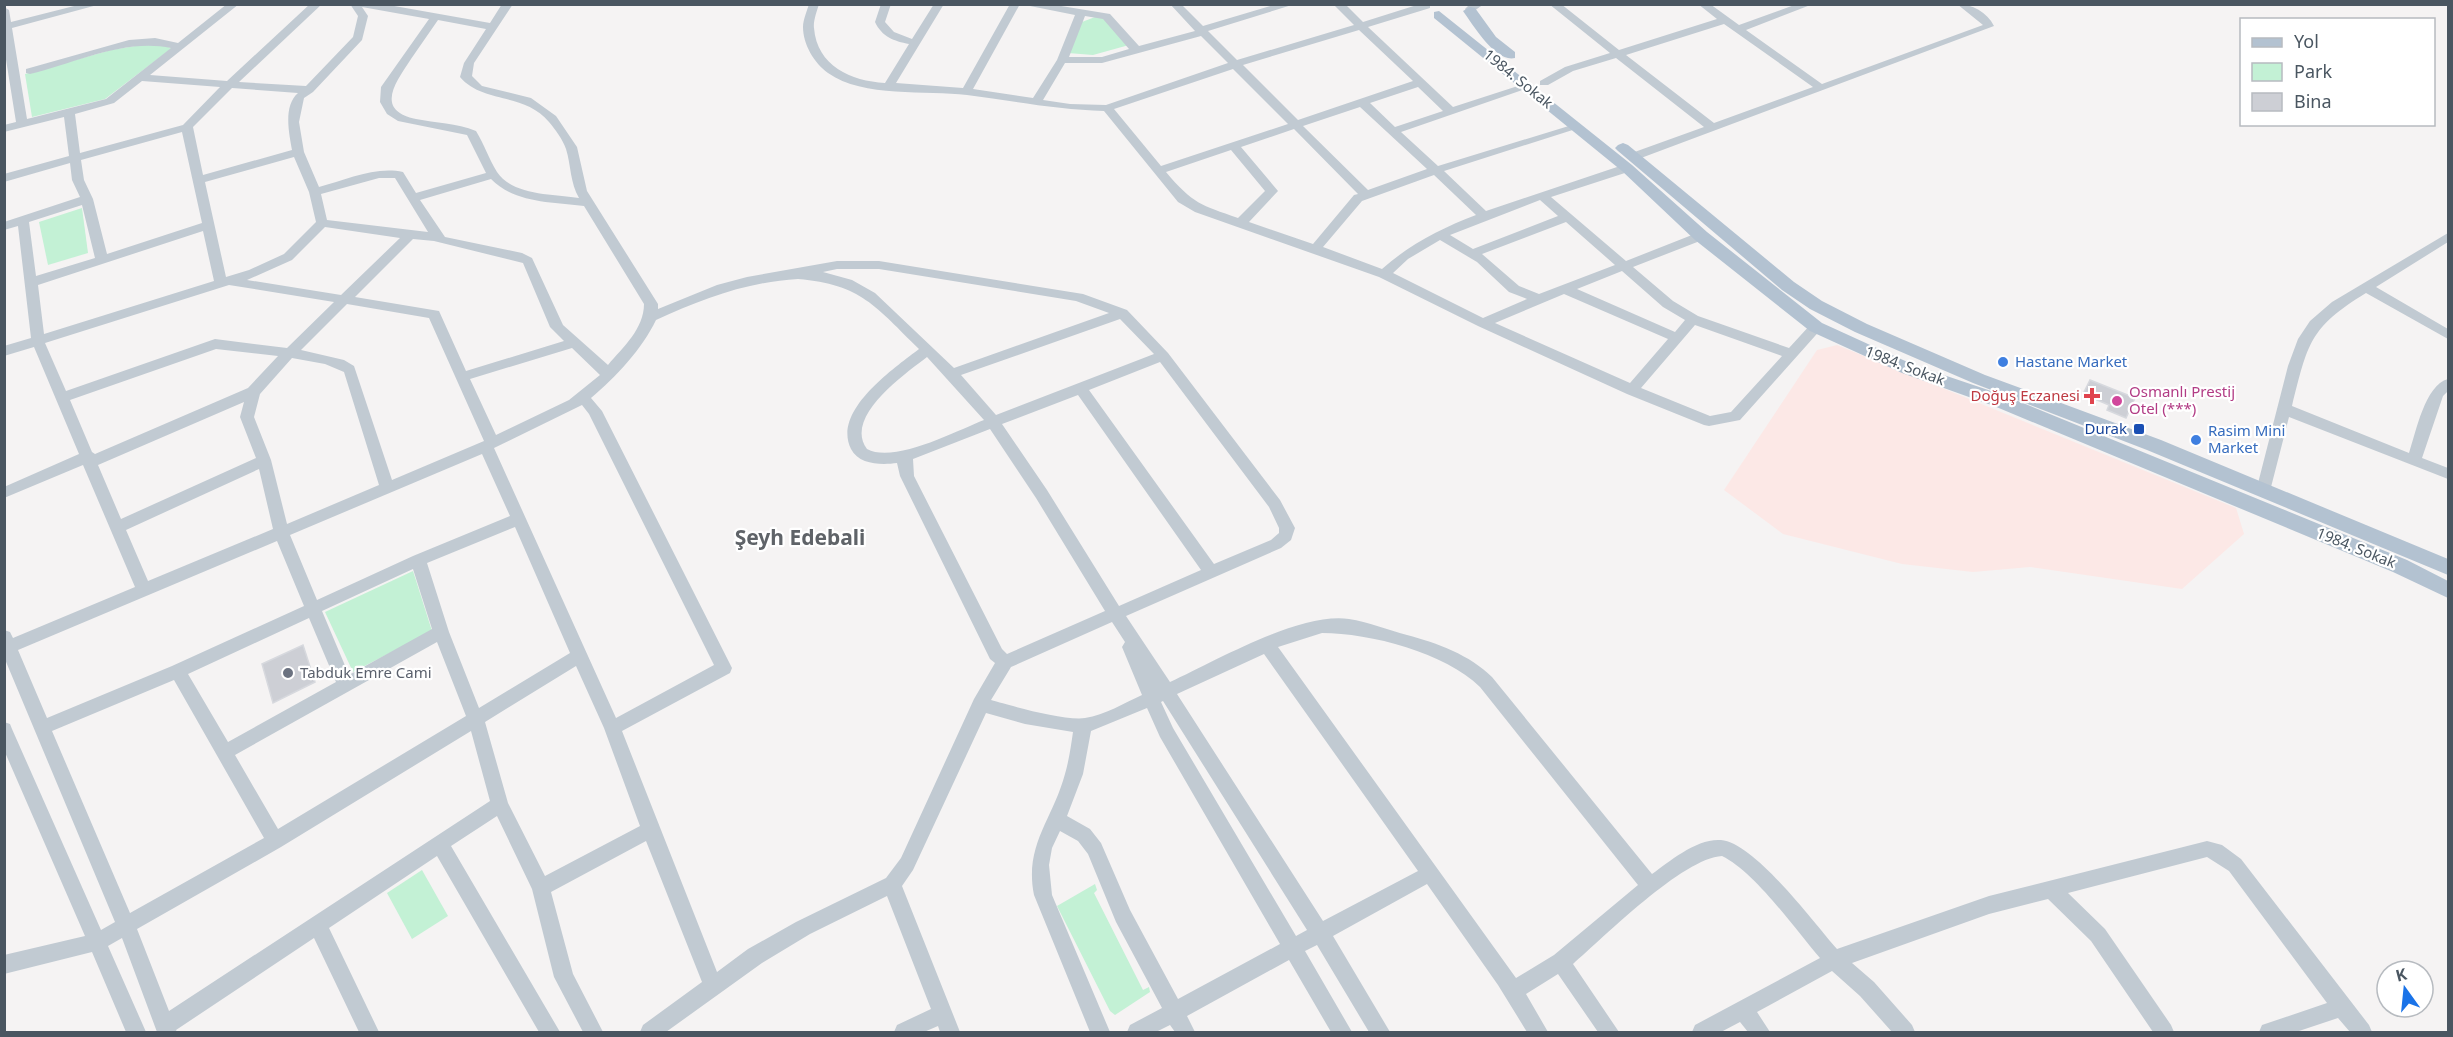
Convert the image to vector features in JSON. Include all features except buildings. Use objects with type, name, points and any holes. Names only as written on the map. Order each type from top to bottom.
[{"type":"main road","points":[[1431,9],[1459,16],[1472,7],[1491,40],[1536,85],[1794,299],[1979,379],[2154,445],[2448,567]]},
{"type":"main road","name":"1984. Sokak","points":[[1431,9],[1536,85],[1576,127],[1630,162],[1701,236],[1794,299],[1816,327],[1859,349],[2000,401],[2400,566],[2448,590]]},
{"type":"street","points":[[6,27],[96,4]]},
{"type":"street","points":[[4,129],[110,101],[234,4]]},
{"type":"street","points":[[4,178],[187,127],[317,4]]},
{"type":"street","points":[[322,223],[315,192],[298,152],[293,122],[299,97],[309,90],[358,38],[363,16],[355,4]]},
{"type":"street","points":[[363,4],[493,27]]},
{"type":"street","points":[[500,804],[166,1029],[126,925],[6,644],[144,590],[489,445],[574,404],[609,374],[645,329],[651,317],[651,304],[581,191],[572,147],[552,118],[527,100],[478,88],[466,78],[469,63],[508,4]]},
{"type":"street","points":[[814,4],[808,26],[813,46],[822,62],[848,80],[888,87],[966,92],[1036,102],[1107,108],[1236,64],[1431,9]]},
{"type":"street","points":[[886,4],[881,26],[892,36],[917,43]]},
{"type":"street","points":[[888,87],[939,4]]},
{"type":"street","points":[[966,92],[1015,4]]},
{"type":"street","points":[[1025,4],[1106,16],[1135,49]]},
{"type":"street","points":[[1175,4],[1366,195]]},
{"type":"street","points":[[1062,60],[1102,60],[1201,31],[1271,7],[1290,4]]},
{"type":"street","points":[[1338,4],[1450,111]]},
{"type":"street","points":[[1554,4],[1615,54],[1713,128]]},
{"type":"street","points":[[1704,4],[1821,88]]},
{"type":"street","points":[[1738,29],[1808,4]]},
{"type":"street","points":[[1384,274],[1402,255],[1440,235],[1713,128],[1989,26],[1986,20],[1962,4]]},
{"type":"street","points":[[4,10],[22,124]]},
{"type":"street","points":[[1036,102],[1062,60],[1081,12]]},
{"type":"street","points":[[435,17],[399,65],[384,98],[394,115],[472,133],[493,175],[513,191],[589,203]]},
{"type":"street","points":[[1394,131],[1536,85],[1560,72],[1724,20]]},
{"type":"street","points":[[30,71],[129,43],[155,40],[178,46]]},
{"type":"street","points":[[141,78],[309,90]]},
{"type":"street","points":[[1159,171],[1419,82]]},
{"type":"street","points":[[1361,101],[1486,217]]},
{"type":"street","points":[[1107,108],[1182,200],[1199,209],[1384,274],[1483,323],[1632,390],[1709,421],[1724,420],[1735,416],[1816,327]]},
{"type":"street","points":[[69,112],[78,180],[87,199],[102,260]]},
{"type":"street","points":[[187,127],[198,180],[225,283]]},
{"type":"street","points":[[1316,249],[1358,198],[1436,170],[1576,127]]},
{"type":"street","points":[[1233,145],[1272,190],[1241,223]]},
{"type":"street","points":[[198,180],[298,152]]},
{"type":"street","points":[[315,192],[379,174],[399,175],[441,240],[522,257],[528,261],[557,327],[572,343],[609,374]]},
{"type":"street","points":[[413,198],[493,175]]},
{"type":"street","points":[[1543,196],[1668,304],[1693,319],[1790,354]]},
{"type":"street","points":[[4,226],[87,199]]},
{"type":"street","points":[[1473,253],[1567,217]]},
{"type":"street","points":[[23,220],[38,340],[144,590]]},
{"type":"street","points":[[322,223],[410,236],[437,237]]},
{"type":"street","points":[[4,351],[254,273],[288,256],[322,223]]},
{"type":"street","points":[[30,283],[209,225]]},
{"type":"street","points":[[1440,235],[1473,253],[1514,290],[1537,298]]},
{"type":"street","points":[[4,493],[253,392],[342,299],[410,236]]},
{"type":"street","points":[[1483,323],[1537,298],[1701,236]]},
{"type":"street","points":[[2263,491],[2295,366],[2305,339],[2315,324],[2337,305],[2448,237]]},
{"type":"street","points":[[650,1032],[713,984],[803,928],[892,884],[907,864],[980,704],[1005,662],[1276,544],[1286,536],[1287,528],[1275,504],[1163,356],[1122,313],[1078,297],[879,265],[837,265],[730,287],[689,300],[651,317]]},
{"type":"street","points":[[795,274],[850,284],[879,305],[928,349],[994,423],[1116,614],[1161,694],[1320,931],[1380,1032]]},
{"type":"street","points":[[225,283],[434,314],[462,377],[518,519],[612,729],[650,830],[713,984]]},
{"type":"street","points":[[2366,287],[2448,334]]},
{"type":"street","points":[[1563,288],[1677,338]]},
{"type":"street","points":[[951,374],[1122,313]]},
{"type":"street","points":[[1632,390],[1693,319]]},
{"type":"street","points":[[462,377],[572,343]]},
{"type":"street","points":[[63,397],[215,344],[236,344],[329,361],[347,368],[387,488]]},
{"type":"street","points":[[928,349],[897,373],[856,418],[854,432],[858,447],[863,453],[873,457],[906,456],[1163,356]]},
{"type":"street","points":[[2414,459],[2437,393],[2448,384]]},
{"type":"street","points":[[1081,389],[1211,572]]},
{"type":"street","points":[[253,392],[247,417],[264,460],[280,532],[345,685]]},
{"type":"street","points":[[582,397],[595,411],[724,668],[612,729]]},
{"type":"street","points":[[2284,410],[2448,474]]},
{"type":"street","points":[[906,456],[904,465],[908,476],[996,654],[1005,662]]},
{"type":"street","points":[[118,527],[264,460]]},
{"type":"street","points":[[43,727],[178,671],[418,560],[518,519]]},
{"type":"street","points":[[418,560],[441,632],[476,720],[500,804],[542,888],[564,977],[593,1032]]},
{"type":"street","points":[[980,704],[1025,717],[1083,726],[1161,694],[1267,645],[1322,626],[1349,626],[1422,646],[1472,668],[1506,706],[1650,886]]},
{"type":"street","points":[[226,753],[441,632]]},
{"type":"street","points":[[1267,645],[1512,991],[1538,1032]]},
{"type":"street","points":[[4,965],[97,942],[275,841],[579,656]]},
{"type":"street","points":[[178,671],[275,841]]},
{"type":"street","points":[[1161,694],[1166,732],[1342,1032]]},
{"type":"street","points":[[1083,726],[1074,774],[1039,860],[1038,873],[1042,895],[1100,1032]]},
{"type":"street","points":[[4,729],[136,1032]]},
{"type":"street","points":[[1057,820],[1084,835],[1095,849],[1124,916],[1185,1032]]},
{"type":"street","points":[[542,888],[650,830]]},
{"type":"street","points":[[441,844],[550,1032]]},
{"type":"street","points":[[1512,991],[1561,962],[1650,886],[1692,858],[1709,850],[1723,848],[1736,854],[1763,879],[1834,960],[1867,989],[1905,1032]]},
{"type":"street","points":[[1702,1032],[1834,960],[1989,905],[2206,849],[2216,851],[2235,865],[2362,1032]]},
{"type":"street","points":[[1137,1032],[1429,874]]},
{"type":"street","points":[[892,884],[950,1032]]},
{"type":"street","points":[[2052,890],[2098,935],[2164,1032]]},
{"type":"street","points":[[318,926],[369,1032]]},
{"type":"street","points":[[1561,962],[1609,1032]]},
{"type":"street","points":[[2268,1032],[2342,1007]]},
{"type":"street","points":[[1743,1010],[1760,1032]]},
{"type":"street","points":[[904,1032],[942,1014]]},
{"type":"shaded area","points":[[1837,345],[2236,508],[2244,534],[2182,589],[2030,567],[1973,572],[1902,564],[1783,534],[1724,490],[1817,350]]},
{"type":"green space","points":[[1095,17],[1105,18],[1129,45],[1093,55],[1068,53],[1082,22]]},
{"type":"green space","points":[[153,43],[172,48],[105,99],[32,117],[25,74],[111,50]]},
{"type":"green space","points":[[82,208],[88,253],[48,265],[39,222]]},
{"type":"green space","points":[[413,571],[432,631],[353,672],[325,612]]},
{"type":"green space","points":[[422,870],[448,916],[412,939],[387,893]]},
{"type":"green space","points":[[1095,884],[1097,890],[1094,893],[1143,990],[1149,987],[1150,992],[1115,1015],[1110,1011],[1057,906]]},
{"type":"place","name":"Hastane Market","points":[[2003,362]]},
{"type":"place","name":"Doğuş Eczanesi","points":[[2092,396]]},
{"type":"place","name":"Osmanlı Prestij Otel (***)","points":[[2117,401]]},
{"type":"place","name":"Durak","points":[[2139,429]]},
{"type":"place","name":"Rasim Mini Market","points":[[2196,440]]},
{"type":"place","name":"Tabduk Emre Cami","points":[[288,673]]},
{"type":"district","name":"Şeyh Edebali","points":[[800,538]]}]
